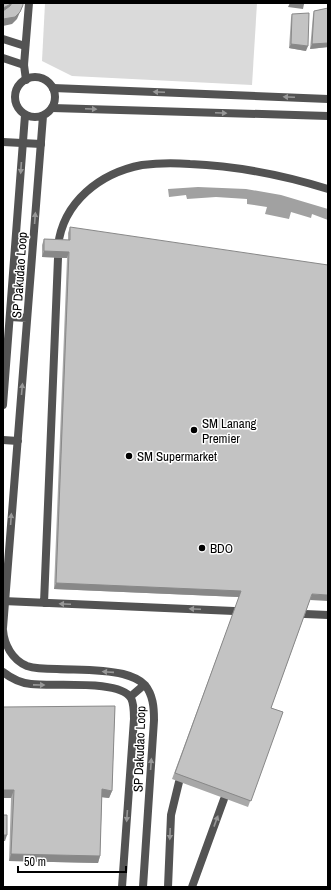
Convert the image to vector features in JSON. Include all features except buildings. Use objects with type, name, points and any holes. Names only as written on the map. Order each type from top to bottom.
[{"type":"street","points":[[26,80],[24,65],[29,3]]},
{"type":"street","points":[[3,39],[25,46]]},
{"type":"street","points":[[3,58],[24,65]]},
{"type":"street","points":[[30,78],[40,78],[50,83],[53,88],[55,96],[52,108],[43,116],[37,117],[26,115],[18,109],[15,100],[16,90],[18,86],[26,80],[30,78]]},
{"type":"street","points":[[53,88],[328,99]]},
{"type":"street","points":[[52,108],[328,116]]},
{"type":"street","name":"SP Dakudao Loop","points":[[3,405],[26,115]]},
{"type":"street","name":"SP Dakudao Loop","points":[[43,116],[18,441],[5,586],[4,639],[8,650],[16,659],[26,666],[39,669],[114,672],[137,678],[144,684],[152,699],[154,720],[143,887]]},
{"type":"street","points":[[3,142],[41,144]]},
{"type":"street","points":[[58,246],[62,227],[67,215],[78,199],[90,188],[115,173],[142,165],[173,163],[225,167],[284,177],[328,189]]},
{"type":"street","points":[[44,603],[58,258]]},
{"type":"street","points":[[10,316],[27,318]]},
{"type":"street","points":[[3,440],[18,441]]},
{"type":"street","points":[[4,601],[234,611]]},
{"type":"street","points":[[305,614],[328,615]]},
{"type":"street","name":"SP Dakudao Loop","points":[[3,672],[19,682],[31,684],[103,686],[123,692],[130,697],[134,719],[122,887]]},
{"type":"street","points":[[130,697],[144,684]]},
{"type":"street","points":[[168,887],[171,815],[178,782]]},
{"type":"street","points":[[192,887],[224,799]]},
{"type":"shaded area","points":[[45,3],[257,3],[252,85],[72,76],[42,61]]},
{"type":"shaded area","points":[[198,187],[246,189],[281,195],[328,209],[328,220],[312,214],[311,218],[291,212],[289,219],[265,214],[267,207],[247,204],[247,199],[216,197],[187,199],[186,195],[169,197],[168,189]]},
{"type":"place","name":"SM Lanang Premier","points":[[194,430]]},
{"type":"place","name":"SM Supermarket","points":[[129,456]]},
{"type":"place","name":"BDO","points":[[202,548]]}]
